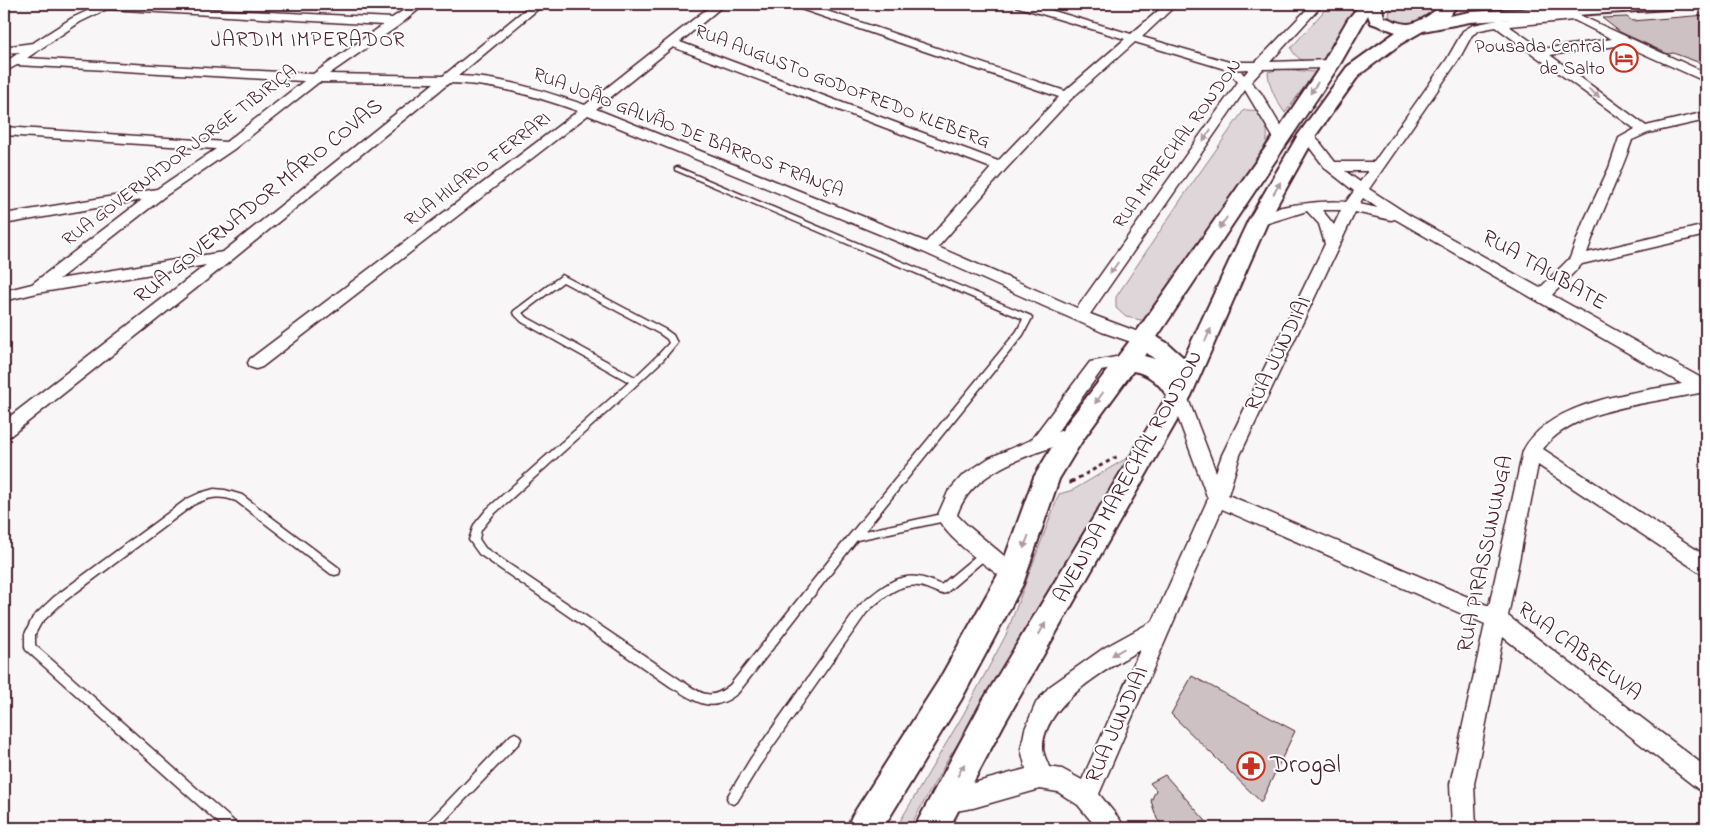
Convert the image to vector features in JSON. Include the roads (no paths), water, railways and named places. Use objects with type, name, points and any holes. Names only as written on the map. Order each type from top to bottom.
[{"type":"main road","points":[[864,828],[950,690],[1013,575],[1047,477],[1073,434],[1143,340],[1331,64],[1356,19],[1369,4]]},
{"type":"main road","points":[[1374,4],[1374,14],[1382,23],[1398,28],[1423,26],[1454,19],[1669,4]]},
{"type":"main road","name":"AVENIDA MARECHAL RONDON","points":[[930,828],[993,713],[1184,386],[1258,221],[1307,135],[1353,71],[1396,39],[1442,14],[1450,4]]},
{"type":"main road","points":[[1534,4],[1568,10]]},
{"type":"main road","points":[[1143,340],[1159,349],[1184,386]]},
{"type":"main road","points":[[1126,361],[1146,364],[1184,386]]},
{"type":"street","name":"RUA GOVERNADOR JORGE TIBIRIÇA","points":[[37,288],[160,193],[229,146],[316,78],[420,4]]},
{"type":"street","name":"RUA GOVERNADOR MÁRIO COVAS","points":[[4,431],[228,256],[539,4]]},
{"type":"street","name":"RUA HILARIO FERRARI","points":[[256,363],[587,110],[720,4]]},
{"type":"street","points":[[796,4],[1067,96]]},
{"type":"street","points":[[1019,4],[1228,66],[1331,64]]},
{"type":"street","points":[[928,249],[1000,167],[1067,96],[1172,4]]},
{"type":"street","name":"RUA MARECHAL RONDON","points":[[1081,315],[1245,81],[1318,4]]},
{"type":"street","points":[[9,65],[76,20],[108,5],[396,22]]},
{"type":"street","points":[[1568,10],[1625,41],[1706,77]]},
{"type":"street","name":"RUA JUNDIAI","points":[[1086,797],[1217,499],[1231,455],[1351,206],[1453,59],[1467,33],[1477,27],[1568,10]]},
{"type":"street","points":[[1498,23],[1644,130]]},
{"type":"street","points":[[1541,53],[1625,41]]},
{"type":"street","name":"RUA AUGUSTO GODOFREDO KLEBERG","points":[[670,42],[1000,167]]},
{"type":"street","points":[[4,50],[38,46]]},
{"type":"street","name":"RUA JOÃO GALVÃO DE BARROS FRANÇA","points":[[9,65],[316,78],[445,79],[502,83],[533,91],[587,110],[928,249],[1143,340]]},
{"type":"street","points":[[1228,66],[1255,93],[1281,139]]},
{"type":"street","points":[[1685,67],[1706,71]]},
{"type":"street","points":[[1225,109],[1241,104],[1251,104],[1264,109]]},
{"type":"street","points":[[1542,296],[1577,260],[1590,223],[1616,168],[1626,138],[1644,130],[1706,116]]},
{"type":"street","points":[[4,130],[229,146]]},
{"type":"street","name":"RUA TAUBATE","points":[[1307,135],[1332,166],[1361,190],[1404,218],[1704,387]]},
{"type":"street","points":[[1332,166],[1358,167],[1379,165]]},
{"type":"street","points":[[4,219],[160,193]]},
{"type":"street","points":[[1258,221],[1288,210],[1331,204],[1351,206],[1404,218]]},
{"type":"street","points":[[1310,206],[1325,219],[1329,226],[1332,244]]},
{"type":"street","points":[[1577,260],[1706,230]]},
{"type":"street","points":[[4,296],[37,288],[228,256]]},
{"type":"street","points":[[1038,444],[1096,366],[1126,361]]},
{"type":"street","points":[[1184,386],[1217,499]]},
{"type":"street","name":"RUA PIRASSUNUNGA","points":[[1464,827],[1462,784],[1532,451],[1546,433],[1568,418],[1616,405],[1704,387]]},
{"type":"street","points":[[1013,575],[960,531],[948,517],[952,502],[971,480],[984,470],[1038,444],[1073,434]]},
{"type":"street","points":[[1532,451],[1706,566]]},
{"type":"street","name":"RUA CABREUVA","points":[[1217,499],[1496,620],[1706,781]]},
{"type":"street","points":[[1040,777],[1032,749],[1036,729],[1044,711],[1057,694],[1111,655],[1160,628]]},
{"type":"street","points":[[944,801],[973,796],[1040,777],[1062,781],[1086,797],[1112,828]]},
{"type":"lane","points":[[635,381],[525,320],[517,313],[562,278],[663,332],[670,337],[673,343],[635,381],[490,512],[477,528],[474,540],[482,551],[675,683],[704,699],[716,701],[724,698],[734,689],[841,552],[1020,333],[1028,318],[677,169]]},
{"type":"lane","points":[[233,828],[30,647],[30,634],[37,620],[58,600],[174,513],[207,493],[222,492],[239,498],[335,571]]},
{"type":"lane","points":[[854,538],[948,517]]},
{"type":"lane","points":[[733,798],[755,762],[864,609],[886,590],[902,582],[917,580],[942,590],[986,553]]},
{"type":"lane","points":[[430,828],[515,739]]},
{"type":"place","name":"Pousada Central de Salto","points":[[1624,58]]},
{"type":"place","name":"Drogal","points":[[1251,766]]},
{"type":"district","name":"JARDIM IMPERADOR","points":[[308,41]]}]
